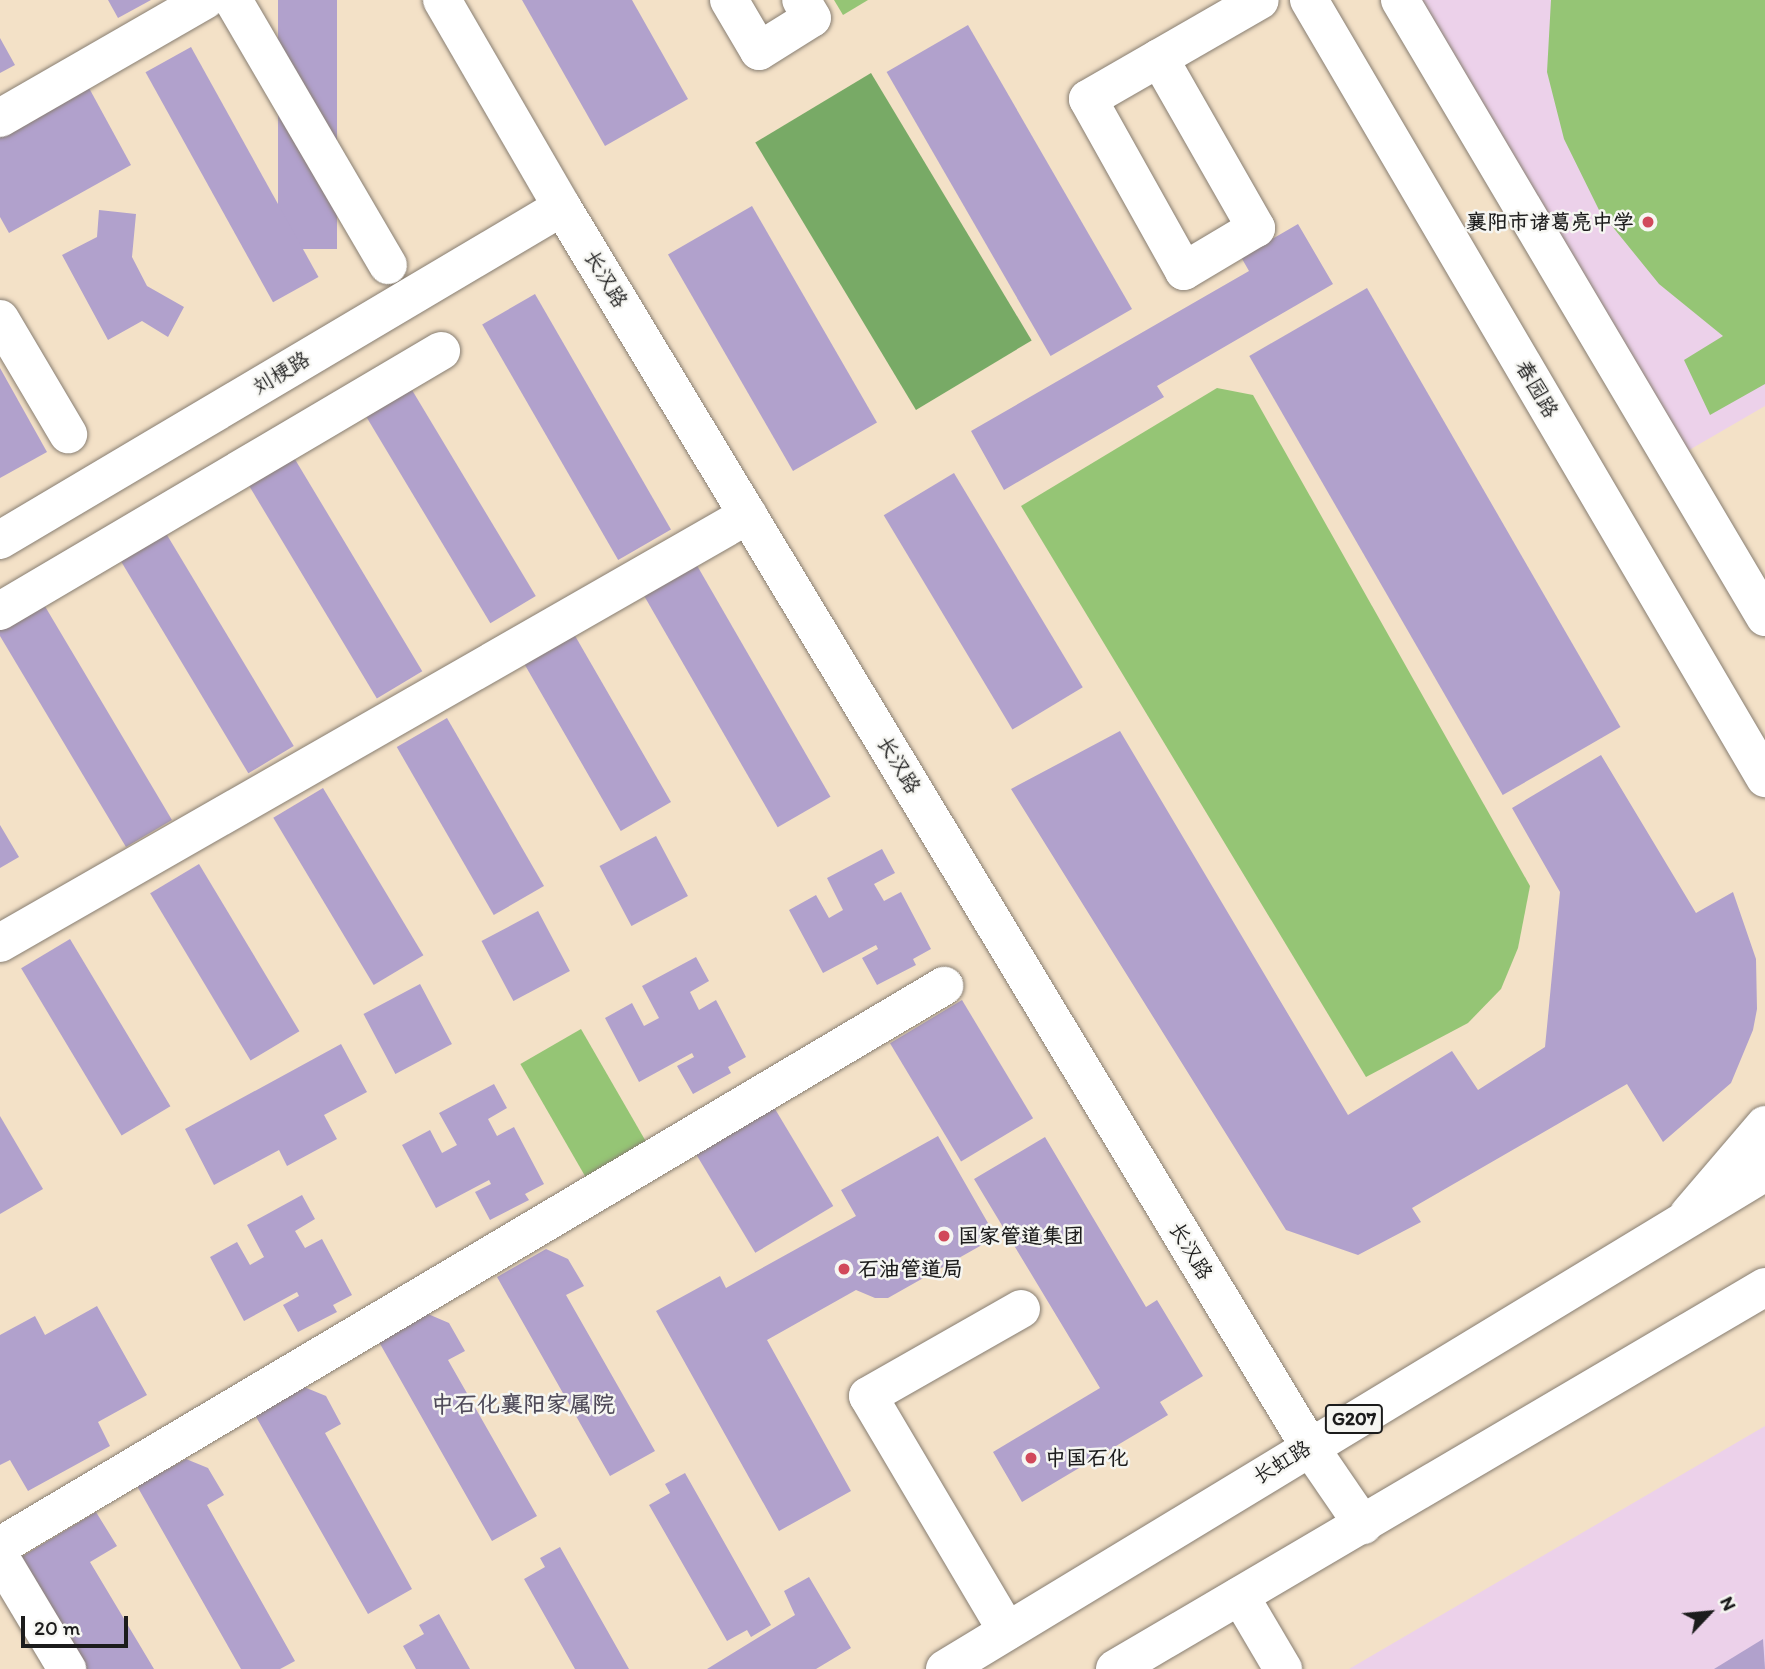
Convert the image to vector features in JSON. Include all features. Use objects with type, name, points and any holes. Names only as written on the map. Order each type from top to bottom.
[{"type":"main road","points":[[0,118],[205,0]]},
{"type":"main road","points":[[233,0],[388,265]]},
{"type":"main road","name":"长汉路","points":[[442,0],[562,207],[1309,1446],[1363,1525]]},
{"type":"main road","points":[[729,0],[759,51],[812,18],[801,0]]},
{"type":"main road","points":[[1159,58],[1256,228],[1184,271],[1088,99],[1259,0]]},
{"type":"main road","name":"春园路","points":[[1308,0],[1765,778]]},
{"type":"main road","points":[[1400,0],[1765,617]]},
{"type":"main road","name":"刘梗路","points":[[0,540],[562,207]]},
{"type":"main road","points":[[0,319],[68,434]]},
{"type":"main road","points":[[0,611],[440,351]]},
{"type":"main road","points":[[294,366],[322,420]]},
{"type":"main road","points":[[0,943],[748,515]]},
{"type":"main road","points":[[0,1546],[944,986]]},
{"type":"main road","points":[[1684,1220],[1765,1125]]},
{"type":"main road","name":"长虹路","points":[[945,1669],[1765,1172]]},
{"type":"main road","points":[[1115,1669],[1747,1304],[1765,1287]]},
{"type":"main road","points":[[1007,1631],[868,1396],[1020,1308]]},
{"type":"main road","points":[[0,1557],[67,1669]]},
{"type":"main road","points":[[1240,1596],[1283,1669]]},
{"type":"shaded area","name":"襄阳市诸葛亮中学","points":[[1400,0],[1765,0],[1765,406],[1672,460]]},
{"type":"shaded area","points":[[1765,1426],[1765,1669],[1349,1669]]},
{"type":"green space","points":[[834,0],[868,0],[843,15]]},
{"type":"green space","points":[[1551,0],[1765,0],[1765,384],[1710,415],[1684,360],[1723,336],[1659,284],[1599,210],[1564,139],[1547,72]]},
{"type":"green space","points":[[871,73],[1032,340],[916,410],[755,143]]},
{"type":"green space","points":[[1217,388],[1253,395],[1530,886],[1518,948],[1501,989],[1468,1023],[1366,1077],[1021,506]]},
{"type":"green space","points":[[581,1029],[655,1157],[594,1192],[520,1064]]},
{"type":"building","points":[[108,0],[151,0],[118,18]]},
{"type":"building","points":[[278,0],[337,0],[337,249],[278,249]]},
{"type":"building","points":[[522,0],[632,0],[688,99],[605,146]]},
{"type":"building","points":[[968,25],[1132,309],[1051,356],[887,72]]},
{"type":"building","points":[[0,38],[15,65],[0,73]]},
{"type":"building","points":[[191,47],[319,277],[273,302],[146,72]]},
{"type":"building","points":[[89,88],[131,165],[9,233],[0,217],[0,136]]},
{"type":"building","points":[[752,206],[877,423],[793,471],[668,254]]},
{"type":"building","points":[[99,210],[136,214],[132,257],[147,286],[184,307],[168,337],[142,321],[108,340],[62,255],[97,237]]},
{"type":"building","points":[[1298,224],[1333,284],[1157,386],[1164,397],[1004,490],[971,431],[1249,271],[1241,257]]},
{"type":"building","points":[[1367,288],[1620,727],[1503,795],[1249,356]]},
{"type":"building","points":[[535,294],[671,530],[618,560],[482,324]]},
{"type":"building","points":[[0,368],[47,452],[0,478]]},
{"type":"building","points":[[406,380],[536,596],[490,623],[361,407]]},
{"type":"building","points":[[293,456],[422,671],[377,698],[248,483]]},
{"type":"building","points":[[954,473],[1083,687],[1012,730],[884,515]]},
{"type":"building","points":[[164,530],[294,746],[248,773],[119,557]]},
{"type":"building","points":[[695,562],[830,797],[778,827],[642,592]]},
{"type":"building","points":[[43,603],[172,820],[126,847],[0,636],[0,629]]},
{"type":"building","points":[[574,634],[671,802],[621,831],[524,663]]},
{"type":"building","points":[[447,718],[544,886],[494,915],[397,747]]},
{"type":"building","points":[[1120,731],[1348,1115],[1452,1051],[1478,1090],[1545,1047],[1560,892],[1512,808],[1601,755],[1696,913],[1733,892],[1756,959],[1757,1009],[1753,1030],[1731,1083],[1663,1142],[1627,1084],[1412,1208],[1421,1222],[1358,1255],[1286,1230],[1011,789]]},
{"type":"building","points":[[323,788],[423,955],[374,985],[273,818]]},
{"type":"building","points":[[0,825],[19,857],[0,868]]},
{"type":"building","points":[[656,836],[688,896],[631,926],[599,866]]},
{"type":"building","points":[[882,849],[895,873],[874,884],[884,901],[901,892],[931,949],[913,959],[916,965],[877,985],[862,958],[878,949],[876,945],[823,973],[789,910],[816,895],[829,918],[843,910],[827,878]]},
{"type":"building","points":[[199,864],[299,1031],[251,1061],[150,893]]},
{"type":"building","points":[[538,911],[570,971],[513,1001],[481,941]]},
{"type":"building","points":[[70,939],[170,1106],[122,1136],[21,968]]},
{"type":"building","points":[[696,957],[709,981],[690,992],[699,1010],[716,1000],[746,1057],[728,1067],[731,1073],[693,1094],[677,1066],[694,1057],[692,1053],[639,1082],[605,1018],[632,1003],[644,1026],[659,1018],[642,986]]},
{"type":"building","points":[[420,984],[452,1044],[395,1074],[363,1014]]},
{"type":"building","points":[[962,1000],[1033,1118],[961,1162],[890,1043]]},
{"type":"building","points":[[341,1044],[367,1092],[324,1115],[337,1139],[287,1166],[279,1150],[214,1185],[185,1129]]},
{"type":"building","points":[[494,1084],[507,1108],[488,1119],[497,1136],[514,1127],[544,1184],[525,1194],[529,1200],[490,1220],[475,1192],[491,1184],[489,1180],[436,1208],[402,1145],[430,1130],[442,1153],[457,1145],[439,1113]]},
{"type":"building","points":[[772,1104],[833,1206],[755,1253],[694,1151]]},
{"type":"building","points":[[0,1116],[43,1189],[0,1214]]},
{"type":"building","points":[[938,1136],[996,1237],[888,1298],[875,1298],[856,1290],[767,1340],[851,1491],[779,1531],[656,1311],[720,1276],[726,1288],[856,1216],[841,1190]]},
{"type":"building","points":[[1045,1137],[1146,1307],[1157,1300],[1203,1376],[1160,1402],[1168,1415],[1022,1502],[993,1452],[1100,1388],[974,1179]]},
{"type":"building","points":[[302,1195],[315,1219],[295,1231],[305,1248],[322,1239],[352,1295],[333,1305],[337,1312],[298,1332],[283,1305],[299,1296],[297,1292],[244,1321],[210,1257],[237,1242],[250,1265],[264,1257],[247,1225]]},
{"type":"building","points":[[546,1249],[568,1259],[584,1286],[566,1295],[655,1451],[610,1476],[497,1277]]},
{"type":"building","points":[[97,1306],[147,1395],[98,1422],[110,1446],[28,1491],[10,1460],[0,1465],[0,1335],[35,1316],[45,1335]]},
{"type":"building","points":[[428,1314],[449,1323],[465,1351],[448,1360],[537,1516],[492,1541],[379,1342]]},
{"type":"building","points":[[304,1387],[326,1396],[341,1424],[325,1433],[412,1589],[368,1614],[255,1415]]},
{"type":"building","points":[[186,1459],[208,1468],[224,1495],[207,1505],[295,1661],[280,1669],[241,1669],[137,1486]]},
{"type":"building","points":[[685,1473],[771,1625],[751,1637],[747,1630],[727,1641],[649,1505],[670,1493],[665,1484]]},
{"type":"building","points":[[96,1512],[117,1546],[90,1562],[154,1669],[83,1669],[18,1559]]},
{"type":"building","points":[[560,1547],[629,1669],[575,1669],[524,1579],[545,1567],[540,1558]]},
{"type":"building","points":[[809,1577],[851,1648],[816,1669],[707,1669],[795,1615],[784,1591]]},
{"type":"building","points":[[439,1614],[470,1669],[416,1669],[403,1646],[424,1634],[419,1625]]},
{"type":"building","points":[[1763,1639],[1765,1669],[1714,1669]]},
{"type":"place","name":"襄阳市诸葛亮中学","points":[[1648,222]]},
{"type":"place","name":"国家管道集团","points":[[944,1236]]},
{"type":"place","name":"石油管道局","points":[[844,1269]]},
{"type":"place","name":"中国石化","points":[[1031,1458]]},
{"type":"district","name":"中石化襄阳家属院","points":[[523,1404]]}]
